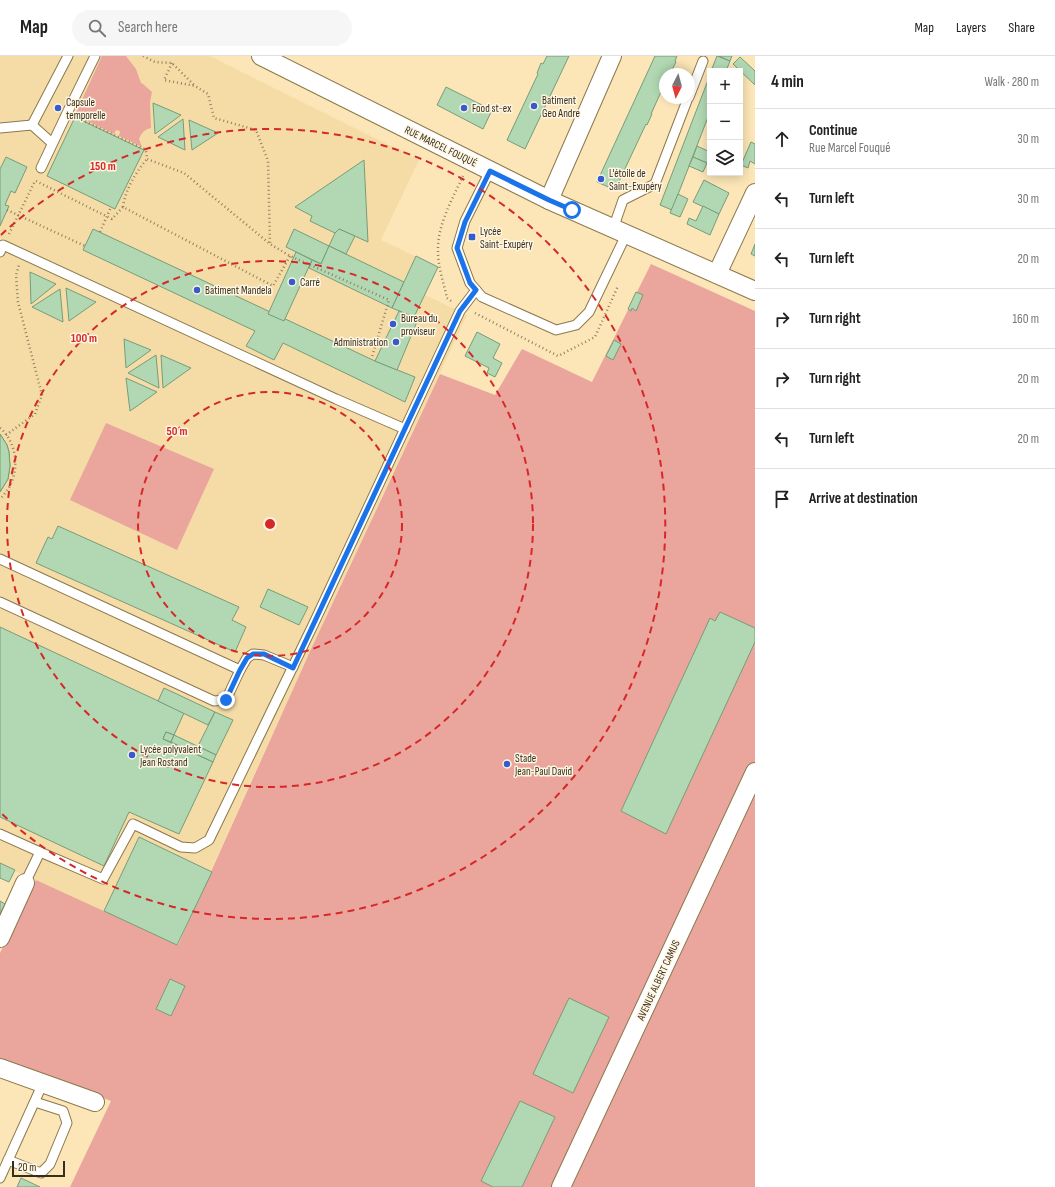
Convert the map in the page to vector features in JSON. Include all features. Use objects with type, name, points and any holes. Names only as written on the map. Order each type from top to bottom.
[{"type":"street","name":"RUE MARCEL FOUQUÉ","points":[[261,56],[549,200],[755,291]]},
{"type":"street","points":[[549,200],[612,56]]},
{"type":"street","points":[[717,274],[755,193]]},
{"type":"street","name":"AVENUE ALBERT CAMUS","points":[[561,1187],[755,772]]},
{"type":"street","points":[[0,938],[25,883]]},
{"type":"street","points":[[0,1068],[95,1102]]},
{"type":"lane","points":[[32,125],[68,56]]},
{"type":"lane","points":[[41,168],[95,56]]},
{"type":"lane","points":[[695,82],[703,61]]},
{"type":"lane","points":[[490,171],[465,222],[457,248],[470,283],[482,297],[556,330],[576,325],[589,312],[620,232],[623,200],[654,184],[686,104]]},
{"type":"lane","points":[[0,128],[32,125],[52,143]]},
{"type":"lane","points":[[2,249],[22,254],[336,399],[405,429]]},
{"type":"lane","points":[[0,834],[103,879],[132,824],[181,847],[195,848],[209,840],[293,668],[460,311],[476,290]]},
{"type":"lane","points":[[0,559],[240,670]]},
{"type":"lane","points":[[0,602],[214,701],[226,700],[247,658],[253,654],[264,654],[293,668]]},
{"type":"lane","points":[[25,883],[40,852]]},
{"type":"lane","points":[[0,1178],[43,1083]]},
{"type":"lane","points":[[8,1160],[41,1173],[50,1164],[67,1123],[63,1111],[35,1102]]},
{"type":"path","points":[[143,56],[155,62],[172,63],[195,86],[208,94],[214,118],[256,130],[268,161],[270,244]]},
{"type":"path","points":[[172,63],[164,80],[195,86]]},
{"type":"path","points":[[35,181],[112,219],[123,207],[124,200],[138,169],[147,159],[146,151],[144,149],[67,112]]},
{"type":"path","points":[[147,159],[184,173],[270,244],[290,256],[389,300],[372,357]]},
{"type":"path","points":[[2,249],[32,188]]},
{"type":"path","points":[[100,232],[111,207]]},
{"type":"path","points":[[123,207],[273,286],[290,256]]},
{"type":"path","points":[[7,210],[85,246]]},
{"type":"path","points":[[6,435],[35,414],[42,395],[18,302],[16,275],[22,254]]},
{"type":"path","points":[[0,428],[10,441],[14,451],[16,466],[8,489],[0,499]]},
{"type":"shaded area","points":[[0,56],[210,56],[419,160],[381,240],[438,267],[425,295],[467,315],[312,647],[177,945],[0,864]]},
{"type":"shaded area","points":[[102,56],[126,56],[136,69],[141,83],[152,92],[150,102],[151,128],[144,132],[139,139],[142,147],[119,136],[120,131],[116,130],[114,134],[75,115]]},
{"type":"shaded area","name":"Stade Jean-Paul David","points":[[651,264],[755,311],[755,1187],[70,1187],[111,1101],[0,1058],[0,953],[36,880],[178,945],[312,647],[440,374],[495,395],[522,349],[592,382]]},
{"type":"shaded area","points":[[106,423],[214,469],[177,550],[70,500]]},
{"type":"building","name":"Batiment Geo Andre","points":[[547,56],[569,56],[525,149],[507,140],[538,74],[537,73],[541,63],[543,64]]},
{"type":"building","points":[[655,56],[677,56],[673,68],[659,68],[659,96],[647,125],[646,124],[615,190],[597,182]]},
{"type":"building","points":[[717,56],[730,61],[727,68],[712,68]]},
{"type":"building","points":[[719,56],[732,56],[730,61]]},
{"type":"building","points":[[740,57],[755,71],[755,85],[743,74],[743,68],[737,68],[733,64]]},
{"type":"building","points":[[707,83],[707,120],[672,210],[660,205]]},
{"type":"building","name":"Food st-ex","points":[[446,87],[492,110],[483,129],[437,105]]},
{"type":"building","points":[[153,103],[181,115],[155,134]]},
{"type":"building","points":[[75,117],[144,150],[115,209],[47,176]]},
{"type":"building","points":[[183,119],[185,150],[158,137]]},
{"type":"building","points":[[189,120],[218,133],[192,150]]},
{"type":"building","points":[[751,142],[755,144],[755,164],[750,161],[748,168],[743,166],[743,160]]},
{"type":"building","points":[[697,146],[707,151],[707,163],[693,157]]},
{"type":"building","points":[[6,157],[27,167],[15,193],[11,191],[5,205],[9,206],[0,226],[0,169]]},
{"type":"building","points":[[693,157],[707,163],[703,172],[689,166]]},
{"type":"building","points":[[364,160],[368,242],[339,229],[335,233],[310,221],[312,216],[295,207]]},
{"type":"building","points":[[704,180],[729,193],[719,214],[693,202]]},
{"type":"building","points":[[678,194],[688,199],[680,217],[670,213]]},
{"type":"building","points":[[703,206],[719,214],[710,235],[687,224],[689,218],[696,221]]},
{"type":"building","name":"Batiment Mandela","points":[[93,229],[375,361],[415,377],[405,402],[283,343],[274,360],[246,346],[255,331],[83,250]]},
{"type":"building","points":[[294,229],[329,246],[321,264],[286,247]]},
{"type":"building","points":[[339,229],[355,236],[346,254],[329,246],[335,233]]},
{"type":"building","points":[[755,244],[755,256],[751,254]]},
{"type":"building","points":[[329,246],[404,282],[392,308],[309,268],[312,260],[321,264]]},
{"type":"building","name":"Carré","points":[[296,252],[312,260],[284,321],[268,314]]},
{"type":"building","points":[[416,256],[438,267],[414,317],[392,308]]},
{"type":"building","points":[[30,272],[56,284],[31,304]]},
{"type":"building","points":[[66,288],[96,302],[69,321]]},
{"type":"building","points":[[60,289],[63,322],[32,307]]},
{"type":"building","points":[[636,292],[643,295],[636,311],[632,308],[631,311],[628,309]]},
{"type":"building","name":"Administration","points":[[399,311],[418,319],[397,370],[375,361]]},
{"type":"building","points":[[477,332],[500,344],[493,358],[502,363],[495,377],[487,373],[489,368],[465,356]]},
{"type":"building","points":[[124,339],[151,350],[126,368]]},
{"type":"building","points":[[614,340],[621,344],[613,360],[606,356]]},
{"type":"building","points":[[156,355],[159,388],[128,373]]},
{"type":"building","points":[[161,355],[191,368],[163,388]]},
{"type":"building","points":[[126,378],[157,392],[130,411]]},
{"type":"building","points":[[0,434],[7,445],[10,466],[8,479],[0,492]]},
{"type":"building","points":[[0,434],[7,445],[10,466],[8,479],[0,492]]},
{"type":"building","points":[[58,526],[239,607],[232,620],[246,627],[235,652],[36,563],[48,537],[52,539]]},
{"type":"building","points":[[268,589],[308,607],[299,625],[260,607]]},
{"type":"building","points":[[720,612],[755,628],[755,642],[666,834],[621,811],[710,618],[715,621]]},
{"type":"building","points":[[0,627],[184,713],[174,735],[166,732],[163,739],[213,762],[179,834],[129,812],[104,866],[0,817]]},
{"type":"building","points":[[164,688],[215,712],[208,725],[158,701]]},
{"type":"building","points":[[215,712],[233,720],[216,755],[198,746]]},
{"type":"building","points":[[166,732],[174,735],[171,742],[163,739]]},
{"type":"building","points":[[174,735],[216,755],[213,762],[171,742]]},
{"type":"building","points":[[139,837],[212,872],[177,945],[104,911]]},
{"type":"building","points":[[0,863],[15,870],[9,882],[0,878]]},
{"type":"building","points":[[0,901],[5,904],[0,914]]},
{"type":"building","points":[[170,979],[185,986],[171,1016],[156,1009]]},
{"type":"building","points":[[569,998],[609,1017],[573,1093],[533,1074]]},
{"type":"building","points":[[520,1101],[555,1117],[522,1187],[493,1187],[481,1181]]},
{"type":"building","points":[[21,1178],[40,1187],[17,1187]]},
{"type":"place","name":"Batiment Geo Andre","points":[[534,106]]},
{"type":"place","name":"Capsule temporelle","points":[[58,108]]},
{"type":"place","name":"Food st-ex","points":[[464,108]]},
{"type":"place","name":"L'étoile de Saint-Exupéry","points":[[601,179]]},
{"type":"place","name":"Lycée Saint-Exupéry","points":[[472,237]]},
{"type":"place","name":"Carré","points":[[292,282]]},
{"type":"place","name":"Batiment Mandela","points":[[197,290]]},
{"type":"place","name":"Bureau du proviseur","points":[[393,324]]},
{"type":"place","name":"Administration","points":[[396,342]]},
{"type":"place","name":"Lycée polyvalent Jean Rostand","points":[[132,755]]},
{"type":"place","name":"Stade Jean-Paul David","points":[[507,764]]},
{"type":"route","points":[[226,700],[247,658],[253,654],[264,654],[293,668],[460,311],[476,290],[470,283],[457,248],[465,222],[490,171],[572,210]]}]
